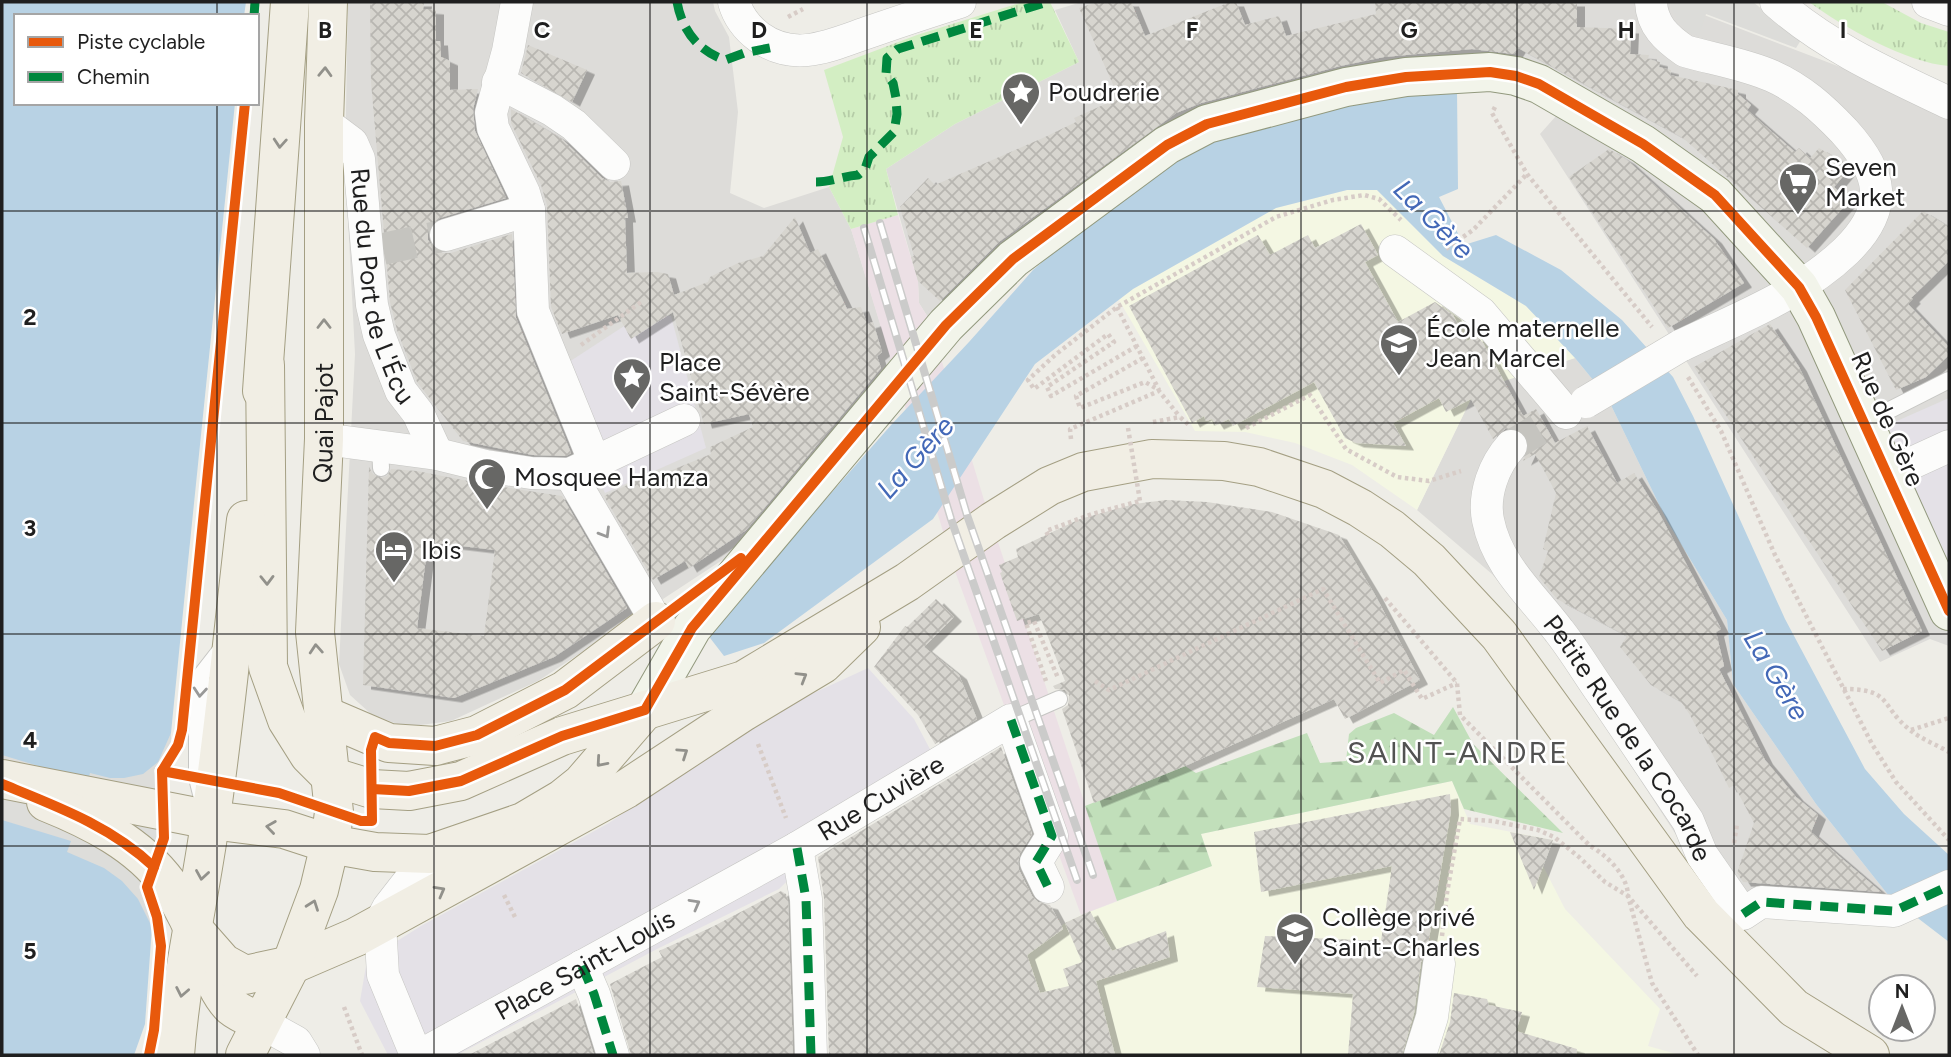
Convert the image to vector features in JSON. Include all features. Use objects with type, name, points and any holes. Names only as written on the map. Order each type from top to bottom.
[{"type":"main road","points":[[175,1055],[179,1008],[194,930],[192,816],[233,634],[265,365],[290,2]]},
{"type":"main road","name":"Quai Pajot","points":[[252,1039],[291,965],[319,890],[330,844],[334,812],[326,716],[318,672],[315,632],[324,439],[324,122],[328,2]]},
{"type":"main road","name":"Rue de Gère","points":[[764,541],[946,326],[1013,259],[1167,145],[1207,124],[1346,87],[1406,77],[1490,72],[1517,76],[1539,84],[1643,144],[1715,195],[1799,287],[1816,317],[1949,611]]},
{"type":"main road","points":[[265,365],[268,667],[288,720],[309,755],[330,776],[372,789],[409,791],[461,781],[562,736],[744,680],[907,582],[993,521],[1049,486],[1083,472],[1152,459],[1224,461],[1259,467],[1324,489],[1360,508],[1392,529],[1429,560],[1499,635],[1700,914],[1794,1008],[1870,1055]]},
{"type":"main road","points":[[326,716],[389,743],[435,746],[477,735],[565,690],[764,541]]},
{"type":"main road","points":[[2,781],[192,816],[284,829],[330,844],[374,852],[430,854],[523,822],[562,799],[582,783],[645,710],[692,628],[764,541]]},
{"type":"main road","points":[[194,930],[223,963],[245,975],[291,965],[380,923],[625,789],[750,726],[823,664],[907,582]]},
{"type":"main road","points":[[625,789],[645,710],[656,621]]},
{"type":"main road","points":[[565,690],[645,710],[750,726]]},
{"type":"main road","points":[[2,781],[82,816],[141,854],[170,886],[194,930],[215,982],[252,1039]]},
{"type":"street","points":[[517,2],[508,51],[491,113],[493,128],[524,193],[529,210],[533,311],[554,362],[582,469],[656,621]]},
{"type":"street","points":[[734,2],[745,23],[756,34],[774,47],[797,52],[828,46],[960,2]]},
{"type":"street","points":[[1402,239],[1481,313],[1567,413],[1674,351],[1799,287],[1847,249],[1863,231],[1876,201],[1874,173],[1863,152],[1822,108],[1800,91],[1770,75],[1685,51],[1673,43],[1651,15],[1651,2]]},
{"type":"street","points":[[1776,2],[1832,45],[1949,103]]},
{"type":"street","points":[[1928,2],[1949,10]]},
{"type":"street","points":[[498,82],[552,110],[581,132],[614,164]]},
{"type":"street","name":"Rue du Port de L'Écu","points":[[324,122],[352,143],[359,159],[375,250],[372,305],[379,335],[401,391],[418,413],[437,454]]},
{"type":"street","points":[[446,234],[529,210]]},
{"type":"street","points":[[324,439],[380,457],[437,454],[520,471],[582,469],[684,420]]},
{"type":"street","name":"Petite Rue de la Cocarde","points":[[1511,446],[1494,473],[1487,507],[1488,520],[1507,568],[1559,631],[1688,821],[1702,855],[1743,914],[1761,902],[1894,911],[1949,886]]},
{"type":"street","points":[[1888,474],[1949,446]]},
{"type":"street","points":[[1011,720],[1052,836],[1036,862],[1048,887]]},
{"type":"street","name":"Rue Cuvière","points":[[748,875],[1011,720]]},
{"type":"street","points":[[797,848],[806,900],[811,1055]]},
{"type":"street","points":[[380,923],[388,908],[430,854]]},
{"type":"street","name":"Place Saint-Louis","points":[[380,923],[383,975],[419,1055],[748,875]]},
{"type":"street","points":[[1420,1055],[1432,1017],[1438,964]]},
{"type":"street","points":[[582,966],[594,994],[613,1055]]},
{"type":"street","points":[[252,1039],[296,1042],[304,1055]]},
{"type":"lane","points":[[1864,423],[1949,380]]},
{"type":"lane","points":[[1011,720],[1057,695]]},
{"type":"path","points":[[1496,105],[1492,113],[1527,174],[1674,351],[1721,430],[1776,555],[1872,744],[1896,782],[1949,840]]},
{"type":"path","points":[[1438,254],[1473,230],[1527,174]]},
{"type":"path","points":[[1137,346],[1051,396],[1047,387],[1114,342],[1108,334],[1034,389],[1028,380],[1055,355],[1118,307],[1276,217],[1333,200],[1364,195],[1379,199],[1402,239]]},
{"type":"path","points":[[554,362],[641,302]]},
{"type":"path","points":[[1118,307],[1159,391],[1180,418],[1193,428]]},
{"type":"path","points":[[1143,358],[1076,396],[1080,408],[1145,382],[1159,391]]},
{"type":"path","points":[[1082,438],[1071,441],[1070,429],[1159,391]]},
{"type":"path","points":[[1243,429],[1310,395],[1346,449],[1397,477],[1429,481],[1456,474],[1479,459],[1511,446]]},
{"type":"path","points":[[1117,430],[1180,418]]},
{"type":"path","points":[[1048,535],[1046,531],[1140,501],[1128,428]]},
{"type":"path","points":[[1095,681],[1109,690],[1323,589],[1380,683],[1404,670],[1422,699],[1457,682]]},
{"type":"path","points":[[1385,598],[1457,682],[1460,715],[1590,846],[1603,852],[1628,885],[1628,896],[1652,983],[1698,1055]]},
{"type":"path","points":[[1034,621],[1057,695],[1026,624],[1034,621]]},
{"type":"path","points":[[1843,689],[1862,689],[1878,694],[1910,730],[1949,752]]},
{"type":"path","points":[[1910,730],[1949,718]]},
{"type":"path","points":[[750,726],[797,848]]},
{"type":"path","points":[[1438,964],[1460,820],[1493,821],[1538,830],[1554,837],[1605,882],[1628,896],[1697,976]]},
{"type":"path","points":[[500,888],[516,919]]},
{"type":"path","points":[[344,1007],[362,1055]]},
{"type":"shaded area","points":[[348,2],[713,2],[729,37],[738,112],[730,193],[764,208],[829,187],[851,229],[897,378],[759,536],[538,681],[451,721],[405,727],[371,714],[350,695],[339,664],[355,354],[345,162]]},
{"type":"shaded area","points":[[1082,2],[1670,2],[1903,91],[1949,115],[1949,646],[1930,639],[1880,662],[1540,134],[1581,88],[1532,60],[1471,56],[1393,64],[929,319],[919,303],[918,282],[886,169],[955,124],[1079,62],[1055,10]]},
{"type":"shaded area","points":[[1672,2],[1753,2],[1801,40],[1796,48],[1706,14],[1699,36],[1686,31],[1671,6]]},
{"type":"shaded area","points":[[1347,190],[1377,190],[1443,256],[1526,306],[1575,358],[1504,381],[1471,399],[1417,510],[1352,465],[1295,443],[1245,432],[1195,431],[1119,300],[1133,289],[1276,208]]},
{"type":"shaded area","points":[[898,215],[918,281],[919,303],[929,319],[984,500],[1117,901],[1081,915],[956,574],[851,229]]},
{"type":"shaded area","name":"Place Saint-Sévère","points":[[641,315],[671,316],[706,448],[605,493],[549,375]]},
{"type":"shaded area","points":[[1575,358],[1607,397],[1667,521],[1727,620],[1733,684],[1816,804],[1889,896],[1886,903],[1712,890],[1551,643],[1492,574],[1417,510],[1471,399],[1504,381]]},
{"type":"shaded area","points":[[1949,398],[1949,578],[1881,428]]},
{"type":"shaded area","points":[[868,668],[914,719],[942,772],[815,854],[779,889],[657,949],[457,1055],[388,1055],[360,1001],[367,960],[421,926],[609,823],[764,716]]},
{"type":"shaded area","points":[[1452,781],[1470,824],[1553,840],[1543,866],[1565,909],[1660,1009],[1648,1046],[1680,1055],[989,1055],[986,997],[1021,960],[1065,923],[1081,915],[1212,866],[1201,834]]},
{"type":"green space","points":[[1023,2],[1050,2],[1079,62],[955,124],[886,169],[898,215],[851,229],[829,187],[843,137],[824,70],[917,35]]},
{"type":"green space","points":[[1809,2],[1882,2],[1921,23],[1949,32],[1949,66],[1895,51],[1839,22]]},
{"type":"green space","points":[[1453,707],[1473,744],[1563,833],[1464,809],[1452,781],[1201,834],[1212,866],[1117,901],[1085,806],[1185,766],[1196,773],[1307,733],[1320,763],[1346,761],[1349,734],[1356,728],[1394,713],[1434,735]]},
{"type":"water","points":[[2,2],[246,2],[244,14],[14,14],[14,105],[235,105],[171,733],[164,838],[152,927],[145,1024],[134,1055],[2,1055]]},
{"type":"water","name":"La Gère","points":[[1457,89],[1458,189],[1439,197],[1464,245],[1496,235],[1561,270],[1622,320],[1673,377],[1785,619],[1865,769],[1904,814],[1949,855],[1949,942],[1889,896],[1816,804],[1733,684],[1727,620],[1667,521],[1607,397],[1526,306],[1443,256],[1377,190],[1347,190],[1276,208],[1133,289],[1035,364],[933,519],[764,643],[724,656],[707,634],[892,424],[1033,270],[1068,240],[1199,144],[1376,98]]},
{"type":"pier","points":[[171,733],[164,838],[152,927],[138,899],[122,881],[104,868],[67,852],[71,841],[2,820],[2,755],[88,781],[90,773],[124,778],[143,774],[158,762]]},
{"type":"building","points":[[370,2],[424,2],[423,9],[436,10],[436,41],[440,41],[441,57],[450,61],[450,90],[478,89],[473,109],[475,131],[506,198],[440,218],[432,223],[428,230],[428,240],[434,249],[451,253],[512,234],[516,318],[571,453],[566,456],[533,455],[463,441],[417,382],[397,330],[390,302],[371,82]]},
{"type":"building","points":[[1098,2],[1131,2],[1145,36],[1236,2],[1245,25],[1279,16],[1286,36],[1376,14],[1375,2],[1577,2],[1577,27],[1631,29],[1630,54],[1649,55],[1648,59],[1660,62],[1659,67],[1671,70],[1670,75],[1738,90],[1738,94],[1751,105],[1747,110],[1795,152],[1799,148],[1810,158],[1819,148],[1847,165],[1849,169],[1834,187],[1849,201],[1807,248],[1683,138],[1518,48],[1514,54],[1472,49],[1384,57],[1201,103],[1176,113],[1000,241],[940,301],[918,281],[900,207],[928,178],[935,185],[1045,137],[1076,122],[1074,118],[1119,98],[1079,8]]},
{"type":"building","points":[[528,45],[587,70],[572,102],[521,73]]},
{"type":"building","points":[[511,109],[562,139],[602,178],[610,182],[621,181],[628,218],[625,218],[627,273],[668,274],[674,295],[708,282],[710,277],[738,263],[763,256],[795,217],[810,253],[818,249],[847,309],[861,307],[867,324],[873,322],[882,352],[877,356],[881,368],[746,530],[689,568],[685,561],[653,580],[604,496],[655,472],[665,473],[711,454],[710,447],[753,427],[749,414],[704,424],[673,312],[631,339],[618,315],[562,334],[551,307],[547,205],[541,185],[511,123]]},
{"type":"building","points":[[1609,149],[1627,160],[1714,239],[1744,283],[1668,328],[1569,177]]},
{"type":"building","points":[[1923,211],[1949,227],[1949,261],[1908,304],[1949,347],[1949,355],[1926,377],[1896,390],[1845,290]]},
{"type":"building","points":[[1361,224],[1378,255],[1365,262],[1398,322],[1435,302],[1453,315],[1467,341],[1477,336],[1483,343],[1523,416],[1536,409],[1555,443],[1587,426],[1617,483],[1634,473],[1659,513],[1721,629],[1716,632],[1724,666],[1719,669],[1765,760],[1796,797],[1818,815],[1811,832],[1881,892],[1743,882],[1737,873],[1754,823],[1734,785],[1729,788],[1702,733],[1700,734],[1690,715],[1681,702],[1651,685],[1620,647],[1627,636],[1557,599],[1539,577],[1548,551],[1543,549],[1556,493],[1535,454],[1523,461],[1529,448],[1528,439],[1522,431],[1505,429],[1493,439],[1471,399],[1446,412],[1439,398],[1393,423],[1406,446],[1356,443],[1345,438],[1314,382],[1233,426],[1229,419],[1216,425],[1212,419],[1206,421],[1204,416],[1192,423],[1129,306],[1258,235],[1270,255],[1308,235],[1315,248]]},
{"type":"building","points":[[1770,324],[1799,367],[1922,631],[1882,651],[1694,367]]},
{"type":"building","points":[[369,467],[373,474],[381,478],[387,476],[391,469],[417,471],[562,496],[627,608],[554,657],[454,698],[363,685]],"holes":[[[428,542],[495,550],[484,636],[417,628]]]},
{"type":"building","points":[[1166,500],[1207,502],[1272,512],[1339,535],[1375,595],[1420,680],[1345,719],[1334,699],[1185,766],[1094,803],[1062,709],[1068,705],[1069,695],[1065,690],[1055,689],[1053,686],[1065,681],[1039,614],[1017,621],[999,565],[1018,557],[1016,549],[1080,519],[1134,504]]},
{"type":"building","points":[[936,599],[954,617],[924,647],[959,675],[977,719],[935,744],[918,715],[874,667],[905,626]]},
{"type":"building","points":[[1001,747],[1032,834],[1020,853],[1019,870],[1032,896],[1038,902],[1050,905],[1063,929],[1027,955],[1040,993],[1069,986],[1063,969],[1082,962],[1065,923],[1090,911],[1112,951],[1166,931],[1170,957],[1096,981],[1115,1055],[829,1055],[824,898],[818,857]]},
{"type":"building","points":[[1450,794],[1451,811],[1427,950],[1421,962],[1414,1013],[1402,1055],[1348,1055],[1353,994],[1257,987],[1265,936],[1381,941],[1392,866],[1261,892],[1254,832]]},
{"type":"building","points":[[1510,832],[1553,840],[1534,890]]},
{"type":"building","points":[[781,891],[786,894],[788,901],[793,1055],[631,1055],[610,984],[662,957],[659,951]]},
{"type":"building","points":[[1454,993],[1487,999],[1489,1005],[1522,1012],[1516,1031],[1577,1049],[1576,1055],[1439,1055],[1450,1022]]},
{"type":"building","points":[[576,999],[594,1055],[469,1055]]},
{"type":"tunnel","points":[[383,249],[446,235]]},
{"type":"tunnel","points":[[1511,446],[1549,423]]},
{"type":"railway","points":[[880,223],[967,515],[1093,875]]},
{"type":"railway","points":[[864,228],[951,519],[1077,880]]},
{"type":"marked path","points":[[254,14],[255,2]]},
{"type":"marked path","points":[[677,2],[687,30],[699,45],[715,56],[725,60],[774,47]]},
{"type":"marked path","points":[[816,182],[858,175],[865,169],[869,157],[894,132],[896,98],[893,83],[886,74],[887,58],[898,49],[1047,2]]},
{"type":"marked path","points":[[1011,720],[1052,836],[1036,862],[1048,887]]},
{"type":"marked path","points":[[797,848],[806,899],[811,1055]]},
{"type":"marked path","points":[[1743,914],[1761,902],[1894,911],[1949,886]]},
{"type":"marked path","points":[[582,966],[594,994],[613,1055]]},
{"type":"cycle path","points":[[372,789],[409,791],[461,781],[562,736],[645,710],[692,628],[946,325],[1013,259],[1167,145],[1207,124],[1346,87],[1406,77],[1490,72],[1516,76],[1539,84],[1643,144],[1715,195],[1799,287],[1816,317],[1949,611]]},
{"type":"cycle path","points":[[149,1055],[154,1030],[161,946],[157,917],[147,887],[164,838],[162,771],[178,745],[182,730],[245,105]]},
{"type":"cycle path","points":[[162,771],[279,793],[361,821],[372,821],[371,750],[375,737],[389,743],[435,746],[477,735],[565,690],[741,558]]},
{"type":"cycle path","points":[[2,784],[101,829],[120,840],[154,867]]},
{"type":"place","name":"Poudrerie","points":[[1021,126]]},
{"type":"place","name":"Seven Market","points":[[1798,216]]},
{"type":"place","name":"École maternelle Jean Marcel","points":[[1399,377]]},
{"type":"place","name":"Place Saint-Sévère","points":[[632,411]]},
{"type":"place","name":"Mosquee Hamza","points":[[487,511]]},
{"type":"place","name":"Ibis","points":[[394,584]]},
{"type":"place","name":"Collège privé Saint-Charles","points":[[1295,966]]},
{"type":"district","name":"SAINT-ANDRE","points":[[1458,753]]}]
